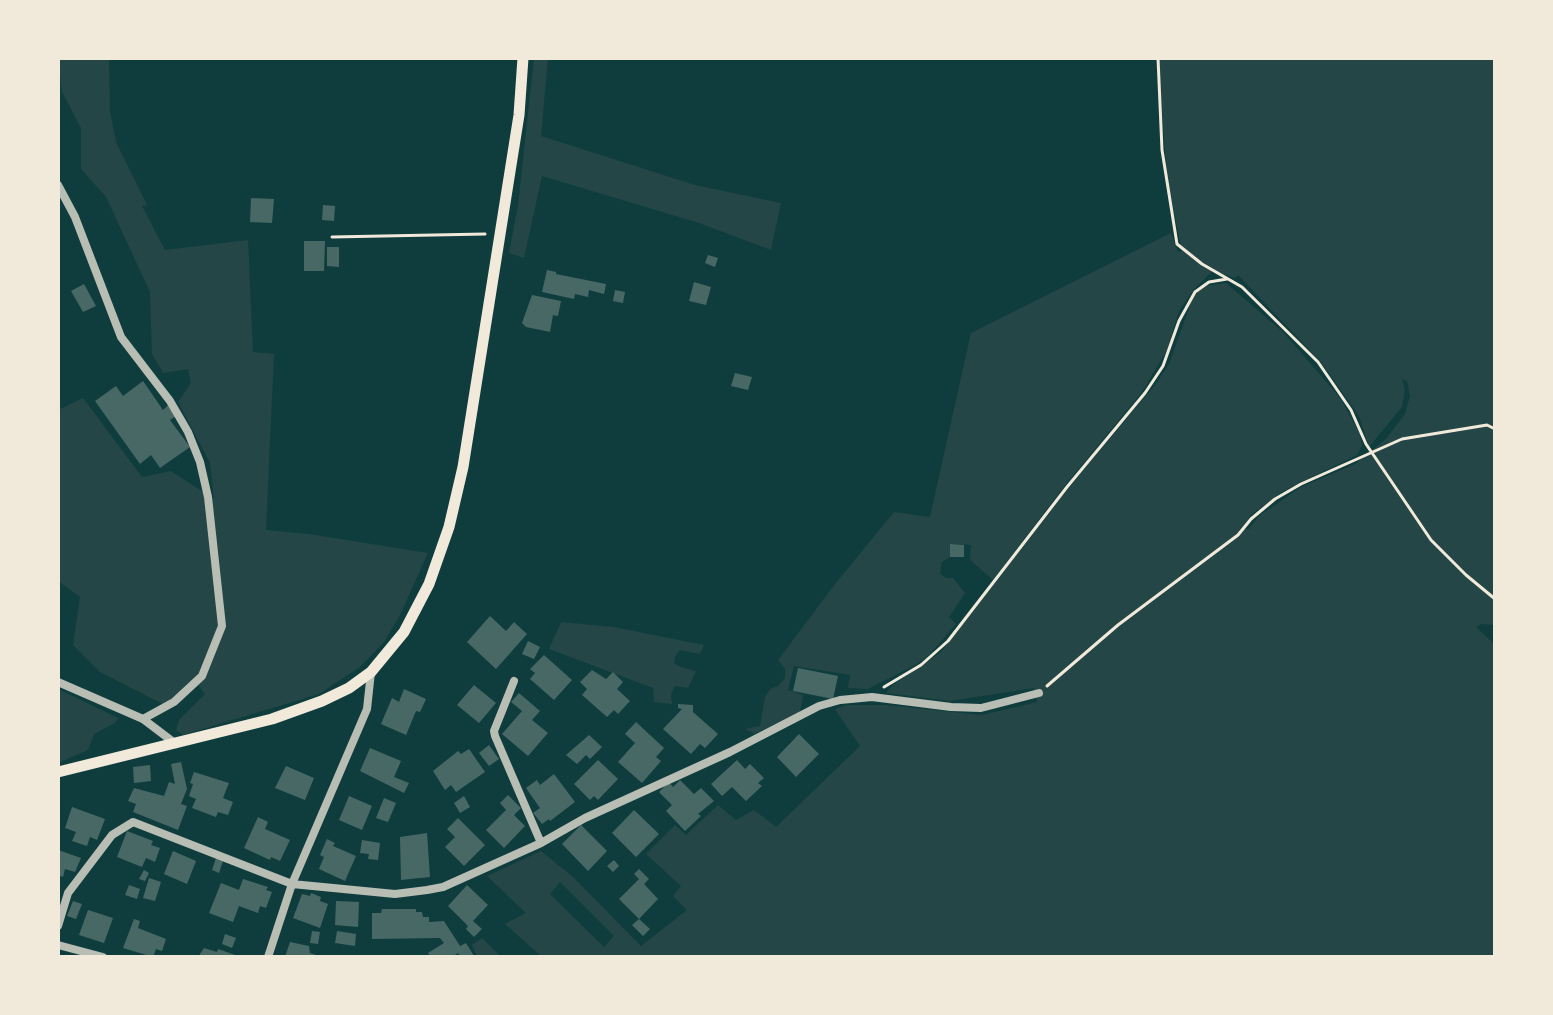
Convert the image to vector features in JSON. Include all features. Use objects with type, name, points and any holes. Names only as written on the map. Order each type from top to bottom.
[{"type":"main road","points":[[58,772],[272,719],[322,701],[349,688],[371,672],[404,632],[429,584],[449,527],[473,419],[519,115],[523,58]]},
{"type":"street","points":[[58,185],[75,217],[121,337],[170,401],[188,432],[200,462],[208,497],[222,626],[202,676],[174,702],[143,719]]},
{"type":"street","points":[[268,957],[292,884],[367,709],[371,672]]},
{"type":"street","points":[[514,681],[494,731],[541,843]]},
{"type":"street","points":[[58,682],[143,719],[176,744]]},
{"type":"street","points":[[58,926],[68,893],[112,835],[133,822],[292,884],[395,894],[443,887],[541,843],[585,818],[742,746],[819,706],[872,697],[981,708],[1039,693]]},
{"type":"street","points":[[58,945],[103,957]]},
{"type":"path","points":[[1158,58],[1162,150],[1177,244],[1202,264],[1242,287],[1318,362],[1351,410],[1371,451],[1431,540],[1495,599]]},
{"type":"path","points":[[332,237],[501,235]]},
{"type":"path","points":[[872,697],[921,665],[948,641],[1067,487],[1145,393],[1163,366],[1179,321],[1195,292],[1209,282],[1228,279]]},
{"type":"path","points":[[1039,693],[1118,625],[1238,535],[1251,519],[1275,499],[1301,484],[1402,439],[1487,425],[1495,429]]},
{"type":"shaded area","points":[[58,58],[109,58],[110,111],[116,142],[147,205],[142,206],[165,250],[248,240],[253,352],[274,354],[266,530],[428,553],[384,642],[360,667],[319,694],[183,735],[176,730],[179,720],[205,694],[195,681],[165,705],[100,672],[73,645],[80,597],[58,581],[58,410],[83,398],[142,477],[171,471],[214,499],[210,463],[178,402],[191,383],[188,369],[163,373],[152,354],[150,292],[106,197],[81,169],[81,128],[62,92]]},
{"type":"shaded area","points":[[534,58],[548,58],[541,136],[695,185],[781,203],[771,250],[699,223],[542,176],[524,258],[509,253],[518,206]]},
{"type":"shaded area","points":[[1158,58],[1495,58],[1495,625],[1481,624],[1476,627],[1495,645],[1495,957],[542,957],[505,924],[526,913],[487,876],[541,851],[573,877],[641,946],[687,910],[673,896],[681,886],[646,854],[675,825],[686,835],[718,805],[736,820],[754,810],[776,827],[860,746],[835,709],[847,705],[886,705],[982,715],[1037,702],[1034,688],[950,701],[886,693],[894,684],[941,652],[1076,479],[1155,385],[1169,364],[1193,297],[1204,286],[1226,283],[1283,332],[1341,399],[1360,434],[1362,446],[1357,455],[1283,491],[1252,514],[1239,530],[1249,529],[1259,516],[1301,487],[1355,464],[1386,439],[1405,414],[1410,396],[1407,381],[1402,379],[1405,390],[1402,407],[1369,447],[1359,416],[1321,362],[1238,275],[1235,278],[1213,271],[1194,289],[1179,311],[1167,350],[1142,392],[1062,489],[993,580],[970,560],[971,545],[953,544],[953,555],[942,562],[940,573],[946,578],[953,578],[965,593],[949,617],[956,624],[928,656],[868,689],[848,688],[850,675],[794,666],[788,690],[803,695],[800,712],[754,734],[745,729],[760,726],[765,697],[785,678],[785,669],[778,660],[894,512],[930,517],[971,333],[1171,233],[1178,252],[1182,251],[1167,177]],"holes":[[[560,882],[614,936],[604,947],[550,894]]]},
{"type":"shaded area","points":[[561,622],[614,627],[704,645],[700,654],[680,650],[675,656],[674,663],[678,666],[696,671],[688,688],[675,686],[671,694],[672,704],[654,702],[653,688],[549,649]]},
{"type":"shaded area","points":[[58,689],[118,718],[115,723],[94,734],[88,750],[58,763]]},
{"type":"shaded area","points":[[482,938],[501,957],[477,957],[472,945]]},
{"type":"building","points":[[251,198],[274,199],[272,223],[250,222]]},
{"type":"building","points":[[323,205],[335,206],[334,221],[322,220]]},
{"type":"building","points":[[304,241],[325,241],[324,271],[304,271]]},
{"type":"building","points":[[327,247],[339,247],[339,267],[327,266]]},
{"type":"building","points":[[708,255],[718,258],[715,267],[705,263]]},
{"type":"building","points":[[547,270],[606,284],[604,294],[589,290],[588,297],[575,294],[574,299],[542,292]]},
{"type":"building","points":[[694,282],[711,287],[706,305],[689,301]]},
{"type":"building","points":[[84,284],[96,306],[83,312],[71,291]]},
{"type":"building","points":[[615,290],[625,292],[623,303],[613,301]]},
{"type":"building","points":[[532,295],[561,301],[558,316],[553,315],[550,332],[526,327],[522,323]]},
{"type":"building","points":[[735,373],[752,377],[748,390],[731,386]]},
{"type":"building","points":[[143,381],[163,410],[168,405],[176,416],[170,420],[190,447],[160,468],[151,455],[140,464],[95,401],[116,386],[123,396]]},
{"type":"building","points":[[950,544],[964,545],[964,557],[950,557]]},
{"type":"building","points":[[490,616],[506,631],[514,622],[527,634],[496,669],[467,642]]},
{"type":"building","points":[[528,641],[540,647],[534,659],[522,654]]},
{"type":"building","points":[[544,655],[572,680],[554,700],[530,679],[535,673],[530,669]]},
{"type":"building","points":[[798,668],[838,676],[833,699],[793,691]]},
{"type":"building","points":[[592,670],[606,679],[613,672],[623,682],[617,689],[630,701],[618,714],[614,710],[607,717],[582,695],[587,689],[580,682]]},
{"type":"building","points":[[474,685],[496,703],[479,723],[457,705]]},
{"type":"building","points":[[404,689],[426,699],[420,712],[416,711],[406,735],[381,724],[392,698],[399,702]]},
{"type":"building","points":[[519,693],[540,711],[532,720],[548,733],[528,756],[502,734],[522,711],[511,702]]},
{"type":"building","points":[[678,704],[693,705],[693,712],[718,734],[705,748],[700,744],[691,754],[663,729],[682,709],[678,708]]},
{"type":"building","points":[[636,722],[664,748],[656,757],[661,761],[642,783],[618,762],[635,743],[625,734]]},
{"type":"building","points":[[799,734],[819,754],[796,777],[777,757]]},
{"type":"building","points":[[589,735],[602,747],[590,759],[586,755],[577,764],[566,755]]},
{"type":"building","points":[[489,745],[499,759],[489,766],[479,753]]},
{"type":"building","points":[[370,748],[401,761],[394,777],[409,783],[404,793],[360,771]]},
{"type":"building","points":[[469,749],[485,772],[456,792],[451,785],[445,790],[433,771],[458,751],[461,754]]},
{"type":"building","points":[[598,760],[618,779],[598,800],[594,796],[590,800],[574,784]]},
{"type":"building","points":[[737,760],[745,769],[750,764],[764,778],[758,783],[762,786],[746,801],[732,787],[722,796],[711,784]]},
{"type":"building","points":[[181,762],[187,789],[181,804],[187,806],[178,830],[133,812],[136,804],[128,801],[134,788],[164,796],[169,782],[175,784],[171,764]]},
{"type":"building","points":[[150,765],[151,781],[134,783],[133,767]]},
{"type":"building","points":[[286,766],[314,778],[305,800],[275,788]]},
{"type":"building","points":[[194,772],[229,783],[223,798],[233,802],[228,815],[218,812],[216,817],[192,808],[196,799],[189,796]]},
{"type":"building","points":[[554,774],[575,802],[542,824],[533,813],[540,808],[526,788],[537,780],[540,785]]},
{"type":"building","points":[[680,780],[694,794],[701,788],[714,801],[698,814],[701,816],[685,831],[666,811],[672,805],[659,792],[669,782],[673,787]]},
{"type":"building","points":[[508,795],[521,808],[514,815],[525,826],[504,848],[486,830],[506,810],[500,803]]},
{"type":"building","points":[[349,796],[372,806],[362,830],[339,820]]},
{"type":"building","points":[[464,796],[470,807],[460,813],[454,803]]},
{"type":"building","points":[[384,798],[396,803],[388,822],[376,818]]},
{"type":"building","points":[[72,807],[105,819],[97,840],[90,837],[87,846],[72,841],[76,832],[65,828]]},
{"type":"building","points":[[634,810],[659,834],[636,857],[612,833]]},
{"type":"building","points":[[258,817],[268,822],[265,829],[290,840],[280,861],[271,857],[270,860],[244,848]]},
{"type":"building","points":[[458,818],[485,845],[464,866],[445,847],[455,837],[447,829]]},
{"type":"building","points":[[581,825],[607,851],[588,871],[562,844]]},
{"type":"building","points":[[127,831],[153,841],[151,845],[160,848],[155,862],[146,858],[142,867],[117,857]]},
{"type":"building","points":[[427,833],[430,877],[401,880],[400,837]]},
{"type":"building","points":[[327,839],[335,843],[333,846],[356,856],[345,881],[319,869],[324,857],[320,855]]},
{"type":"building","points":[[362,840],[380,843],[378,860],[368,859],[369,854],[360,853]]},
{"type":"building","points":[[58,850],[81,858],[75,872],[65,869],[63,877],[58,875]]},
{"type":"building","points":[[173,851],[196,861],[187,884],[164,874]]},
{"type":"building","points":[[216,858],[223,861],[219,873],[212,870]]},
{"type":"building","points":[[614,860],[619,866],[613,872],[607,866]]},
{"type":"building","points":[[639,869],[649,879],[644,884],[658,899],[639,919],[619,899],[639,879],[634,874]]},
{"type":"building","points":[[144,870],[149,873],[145,881],[139,879]]},
{"type":"building","points":[[149,878],[161,882],[155,901],[143,898]]},
{"type":"building","points":[[243,879],[268,887],[266,890],[272,892],[266,908],[260,906],[258,913],[239,906],[233,922],[209,913],[221,883],[239,890]]},
{"type":"building","points":[[129,885],[140,889],[137,899],[125,895]]},
{"type":"building","points":[[467,885],[488,905],[473,921],[482,929],[474,937],[466,929],[468,926],[448,906]]},
{"type":"building","points":[[311,893],[328,904],[320,928],[293,918],[302,894],[310,896]]},
{"type":"building","points":[[73,901],[82,904],[76,919],[67,916]]},
{"type":"building","points":[[336,901],[359,902],[358,927],[335,925]]},
{"type":"building","points":[[382,909],[416,909],[416,912],[422,912],[423,917],[429,917],[429,922],[444,921],[460,946],[466,943],[474,956],[460,957],[458,953],[452,957],[431,957],[428,953],[444,943],[440,938],[372,939],[372,913],[381,913]]},
{"type":"building","points":[[88,910],[113,918],[104,943],[79,935]]},
{"type":"building","points":[[134,919],[140,921],[138,928],[166,939],[162,951],[156,949],[153,957],[123,948]]},
{"type":"building","points":[[639,919],[650,929],[643,936],[632,925]]},
{"type":"building","points":[[312,931],[320,932],[318,944],[310,943]]},
{"type":"building","points":[[337,931],[356,934],[355,946],[335,943]]},
{"type":"building","points":[[225,934],[236,938],[232,948],[222,944]]},
{"type":"building","points":[[290,942],[309,946],[310,953],[322,957],[285,957]]},
{"type":"building","points":[[204,948],[217,952],[218,949],[241,957],[198,957]]}]
